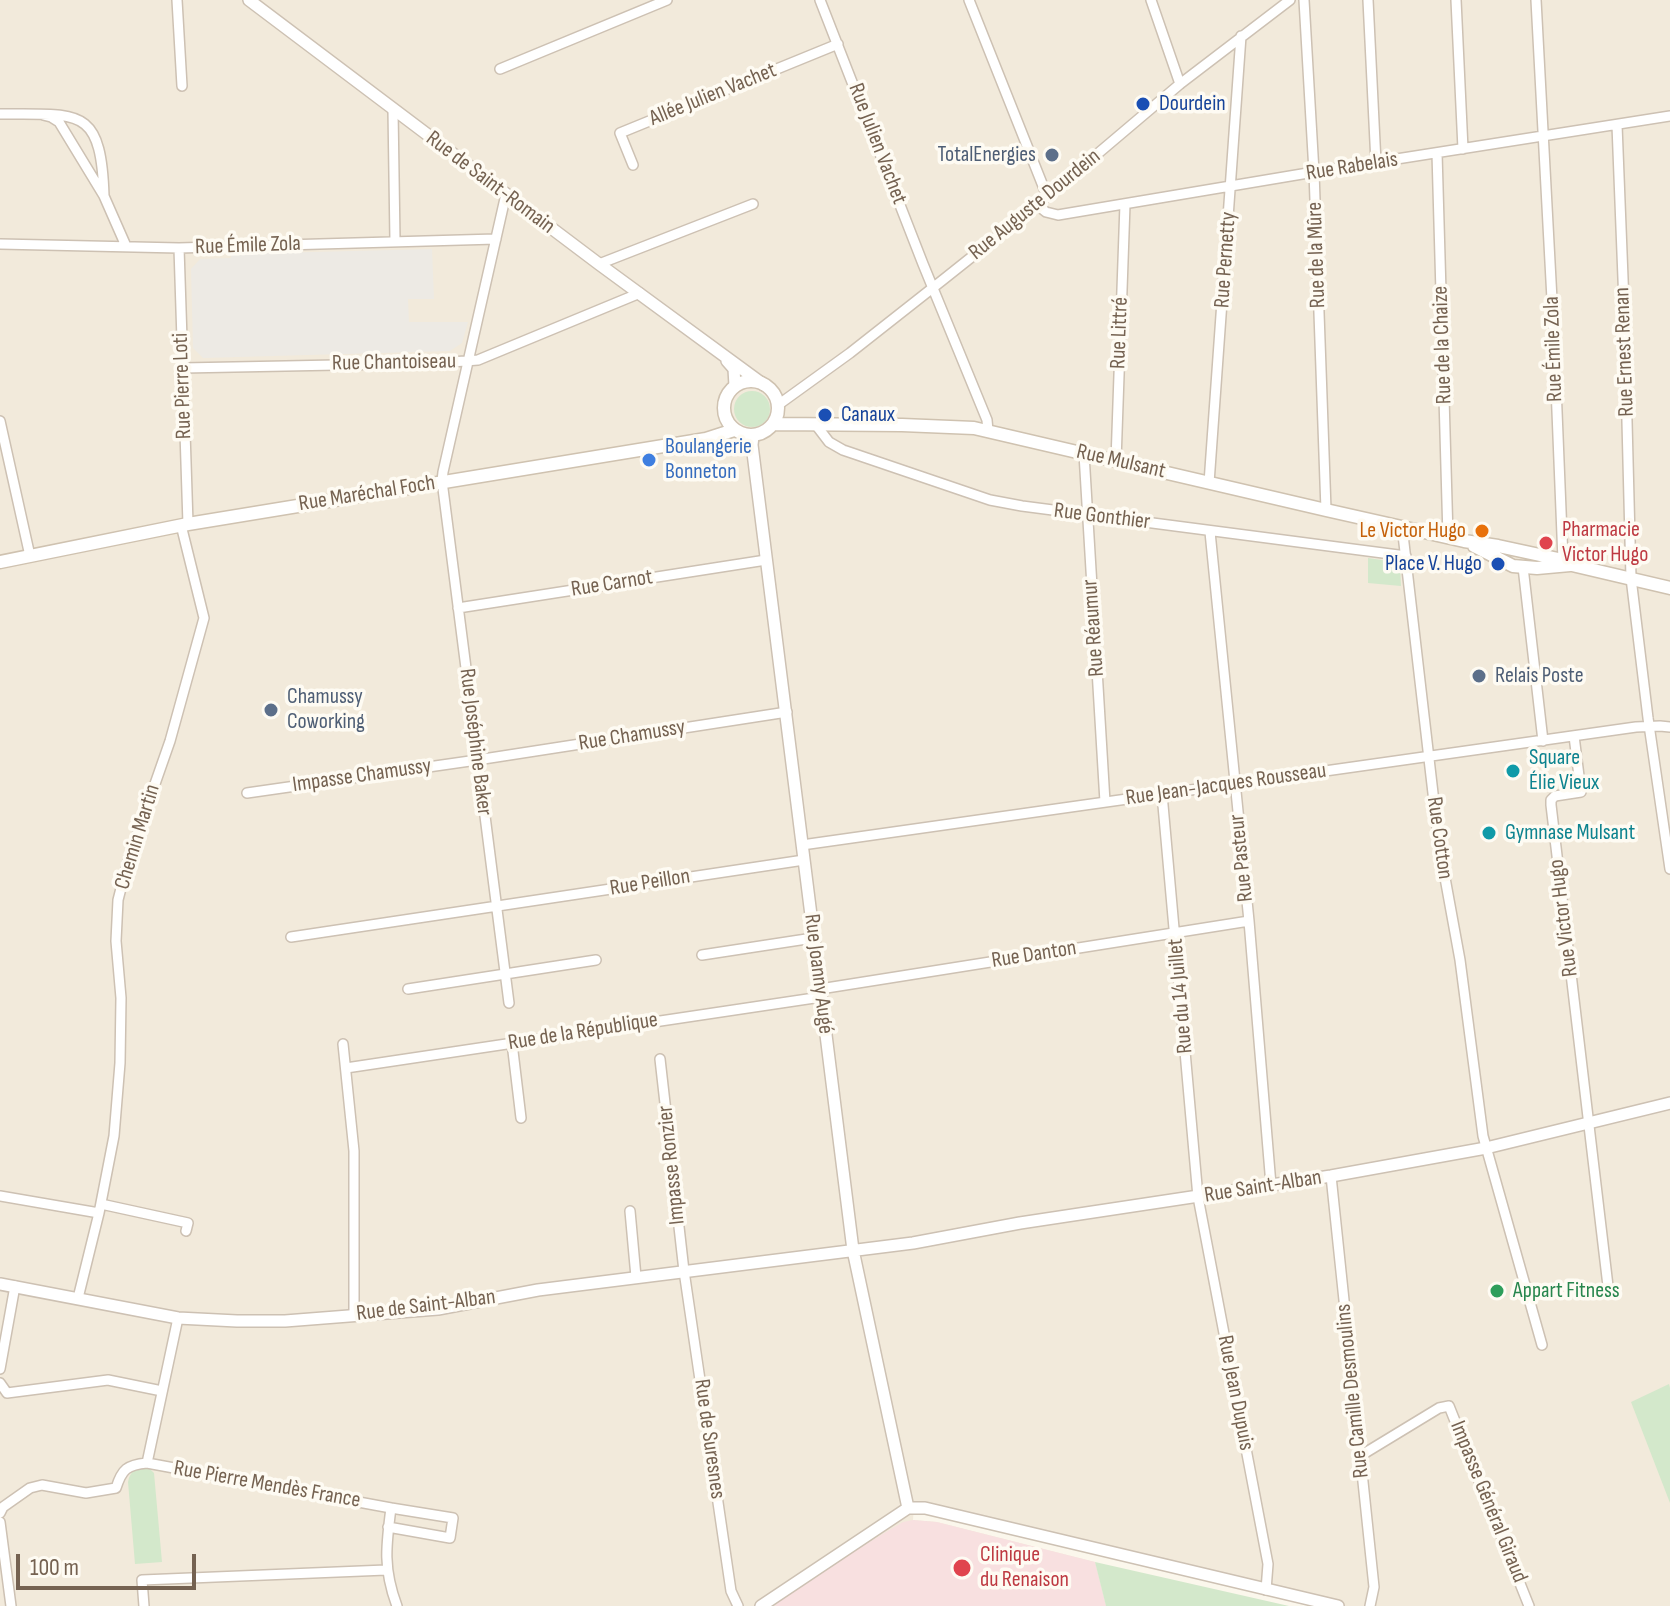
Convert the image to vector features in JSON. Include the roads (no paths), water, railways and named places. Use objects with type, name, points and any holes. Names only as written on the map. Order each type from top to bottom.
[{"type":"main road","points":[[747,381],[764,385],[774,394],[778,405],[778,415],[773,424],[766,431],[753,436],[734,430],[726,419],[723,406],[726,396],[735,386],[747,381]]},
{"type":"main road","name":"Rue Mulsant","points":[[773,424],[974,428],[1670,588]]},
{"type":"main road","name":"Rue Maréchal Foch","points":[[0,562],[184,525],[706,439],[734,430]]},
{"type":"main road","name":"Rue Mulsant","points":[[1464,541],[1523,567],[1546,568],[1567,563]]},
{"type":"street","points":[[177,0],[182,86]]},
{"type":"street","name":"Rue de Saint-Romain","points":[[249,0],[262,6],[393,110],[764,385]]},
{"type":"street","points":[[500,69],[667,0]]},
{"type":"street","name":"Rue Julien Vachet","points":[[820,0],[987,420],[988,431]]},
{"type":"street","points":[[969,0],[1047,196]]},
{"type":"street","points":[[1151,0],[1180,84]]},
{"type":"street","name":"Rue Auguste Dourdein","points":[[778,405],[934,287],[1180,84],[1290,0]]},
{"type":"street","name":"Rue de la Mûre","points":[[1304,0],[1314,172],[1326,510]]},
{"type":"street","points":[[1368,0],[1376,163]]},
{"type":"street","points":[[1456,0],[1463,149]]},
{"type":"street","name":"Rue Émile Zola","points":[[1536,0],[1567,563]]},
{"type":"street","name":"Rue Pernetty","points":[[1209,483],[1241,36]]},
{"type":"street","name":"Allée Julien Vachet","points":[[633,165],[620,133],[838,44]]},
{"type":"street","points":[[393,110],[395,241]]},
{"type":"street","points":[[0,114],[65,116],[78,119],[88,126],[100,150],[104,196]]},
{"type":"street","points":[[43,115],[59,122],[104,196],[126,246]]},
{"type":"street","name":"Rue Rabelais","points":[[1037,205],[1046,212],[1058,215],[1670,116]]},
{"type":"street","name":"Rue Ernest Renan","points":[[1617,125],[1631,578],[1670,869]]},
{"type":"street","name":"Rue de la Chaize","points":[[1437,153],[1448,537]]},
{"type":"street","name":"Rue Joséphine Baker","points":[[506,194],[442,481],[509,1003]]},
{"type":"street","points":[[599,264],[753,204]]},
{"type":"street","name":"Rue Littré","points":[[1116,461],[1125,204]]},
{"type":"street","name":"Rue Émile Zola","points":[[0,244],[179,248],[496,239]]},
{"type":"street","name":"Rue Pierre Loti","points":[[179,248],[184,525]]},
{"type":"street","name":"Rue Chantoiseau","points":[[183,368],[468,362],[640,293]]},
{"type":"street","name":"Rue de Saint-Romain","points":[[718,352],[734,369],[735,386]]},
{"type":"street","points":[[0,421],[30,556]]},
{"type":"street","name":"Rue Gonthier","points":[[816,425],[829,442],[843,450],[990,500],[1406,556]]},
{"type":"street","name":"Rue Joanny Augé","points":[[753,436],[853,1250],[908,1508]]},
{"type":"street","name":"Rue Réaumur","points":[[1084,454],[1105,802]]},
{"type":"street","name":"Chemin Martin","points":[[78,1298],[114,1136],[120,1063],[121,998],[116,941],[118,900],[128,861],[170,741],[204,618],[184,525]]},
{"type":"street","name":"Rue Cotton","points":[[1402,526],[1439,845],[1460,960],[1486,1148],[1542,1345]]},
{"type":"street","name":"Rue Pasteur","points":[[1210,532],[1249,921],[1271,1185]]},
{"type":"street","points":[[1524,552],[1523,567],[1543,741]]},
{"type":"street","name":"Rue Carnot","points":[[458,608],[766,560]]},
{"type":"street","name":"Rue Chamussy","points":[[477,760],[787,712]]},
{"type":"street","name":"Rue Jean-Jacques Rousseau","points":[[802,845],[1429,755],[1650,726],[1670,727]]},
{"type":"street","name":"Rue Victor Hugo","points":[[1574,736],[1581,792],[1555,796],[1551,805],[1588,1124]]},
{"type":"street","name":"Impasse Chamussy","points":[[247,793],[477,760]]},
{"type":"street","name":"Rue du 14 Juillet","points":[[1162,794],[1198,1197]]},
{"type":"street","name":"Rue Peillon","points":[[291,937],[804,860]]},
{"type":"street","name":"Rue Danton","points":[[820,993],[1249,921]]},
{"type":"street","points":[[702,955],[813,938]]},
{"type":"street","points":[[408,989],[596,960]]},
{"type":"street","name":"Rue de la République","points":[[346,1068],[820,993]]},
{"type":"street","points":[[512,1043],[521,1118]]},
{"type":"street","points":[[343,1044],[354,1151],[354,1316]]},
{"type":"street","name":"Impasse Ronzier","points":[[660,1059],[684,1271]]},
{"type":"street","name":"Rue Saint-Alban","points":[[853,1250],[1331,1176],[1486,1148],[1670,1103]]},
{"type":"street","points":[[1588,1124],[1608,1286]]},
{"type":"street","name":"Rue Camille Desmoulins","points":[[1331,1176],[1374,1587],[1370,1606]]},
{"type":"street","points":[[0,1196],[188,1223],[186,1231]]},
{"type":"street","name":"Rue Jean Dupuis","points":[[1198,1197],[1268,1564],[1266,1590]]},
{"type":"street","points":[[630,1211],[636,1277]]},
{"type":"street","name":"Rue de Saint-Alban","points":[[0,1284],[178,1318],[285,1321],[438,1309],[538,1290],[853,1250]]},
{"type":"street","name":"Rue de Suresnes","points":[[684,1271],[731,1591],[738,1606]]},
{"type":"street","points":[[0,1369],[15,1286]]},
{"type":"street","name":"Rue Pierre Mendès France","points":[[178,1318],[147,1463],[453,1518],[450,1538],[388,1527]]},
{"type":"street","points":[[0,1383],[7,1393],[108,1380],[162,1391]]},
{"type":"street","name":"Impasse Général Giraud","points":[[1360,1456],[1439,1408],[1449,1406],[1529,1606]]},
{"type":"street","points":[[0,1513],[3,1507],[30,1488],[42,1485],[86,1493],[116,1488],[128,1467],[147,1463]]},
{"type":"street","name":"Rue Pierre Mendès France","points":[[391,1508],[386,1570],[397,1606]]},
{"type":"street","points":[[761,1606],[908,1508],[925,1508],[1338,1606]]},
{"type":"street","points":[[0,1522],[11,1606]]},
{"type":"street","points":[[144,1606],[142,1580],[386,1570]]},
{"type":"place","name":"Dourdein","points":[[1143,104]]},
{"type":"place","name":"TotalEnergies","points":[[1052,155]]},
{"type":"place","name":"Canaux","points":[[825,415]]},
{"type":"place","name":"Boulangerie Bonneton","points":[[649,460]]},
{"type":"place","name":"Le Victor Hugo","points":[[1482,531]]},
{"type":"place","name":"Pharmacie Victor Hugo","points":[[1546,543]]},
{"type":"place","name":"Place V. Hugo","points":[[1498,564]]},
{"type":"place","name":"Relais Poste","points":[[1479,676]]},
{"type":"place","name":"Chamussy Coworking","points":[[271,710]]},
{"type":"place","name":"Square Élie Vieux","points":[[1513,771]]},
{"type":"place","name":"Gymnase Mulsant","points":[[1489,833]]},
{"type":"place","name":"Appart Fitness","points":[[1497,1291]]},
{"type":"place","name":"Clinique du Renaison","points":[[962,1568]]}]
